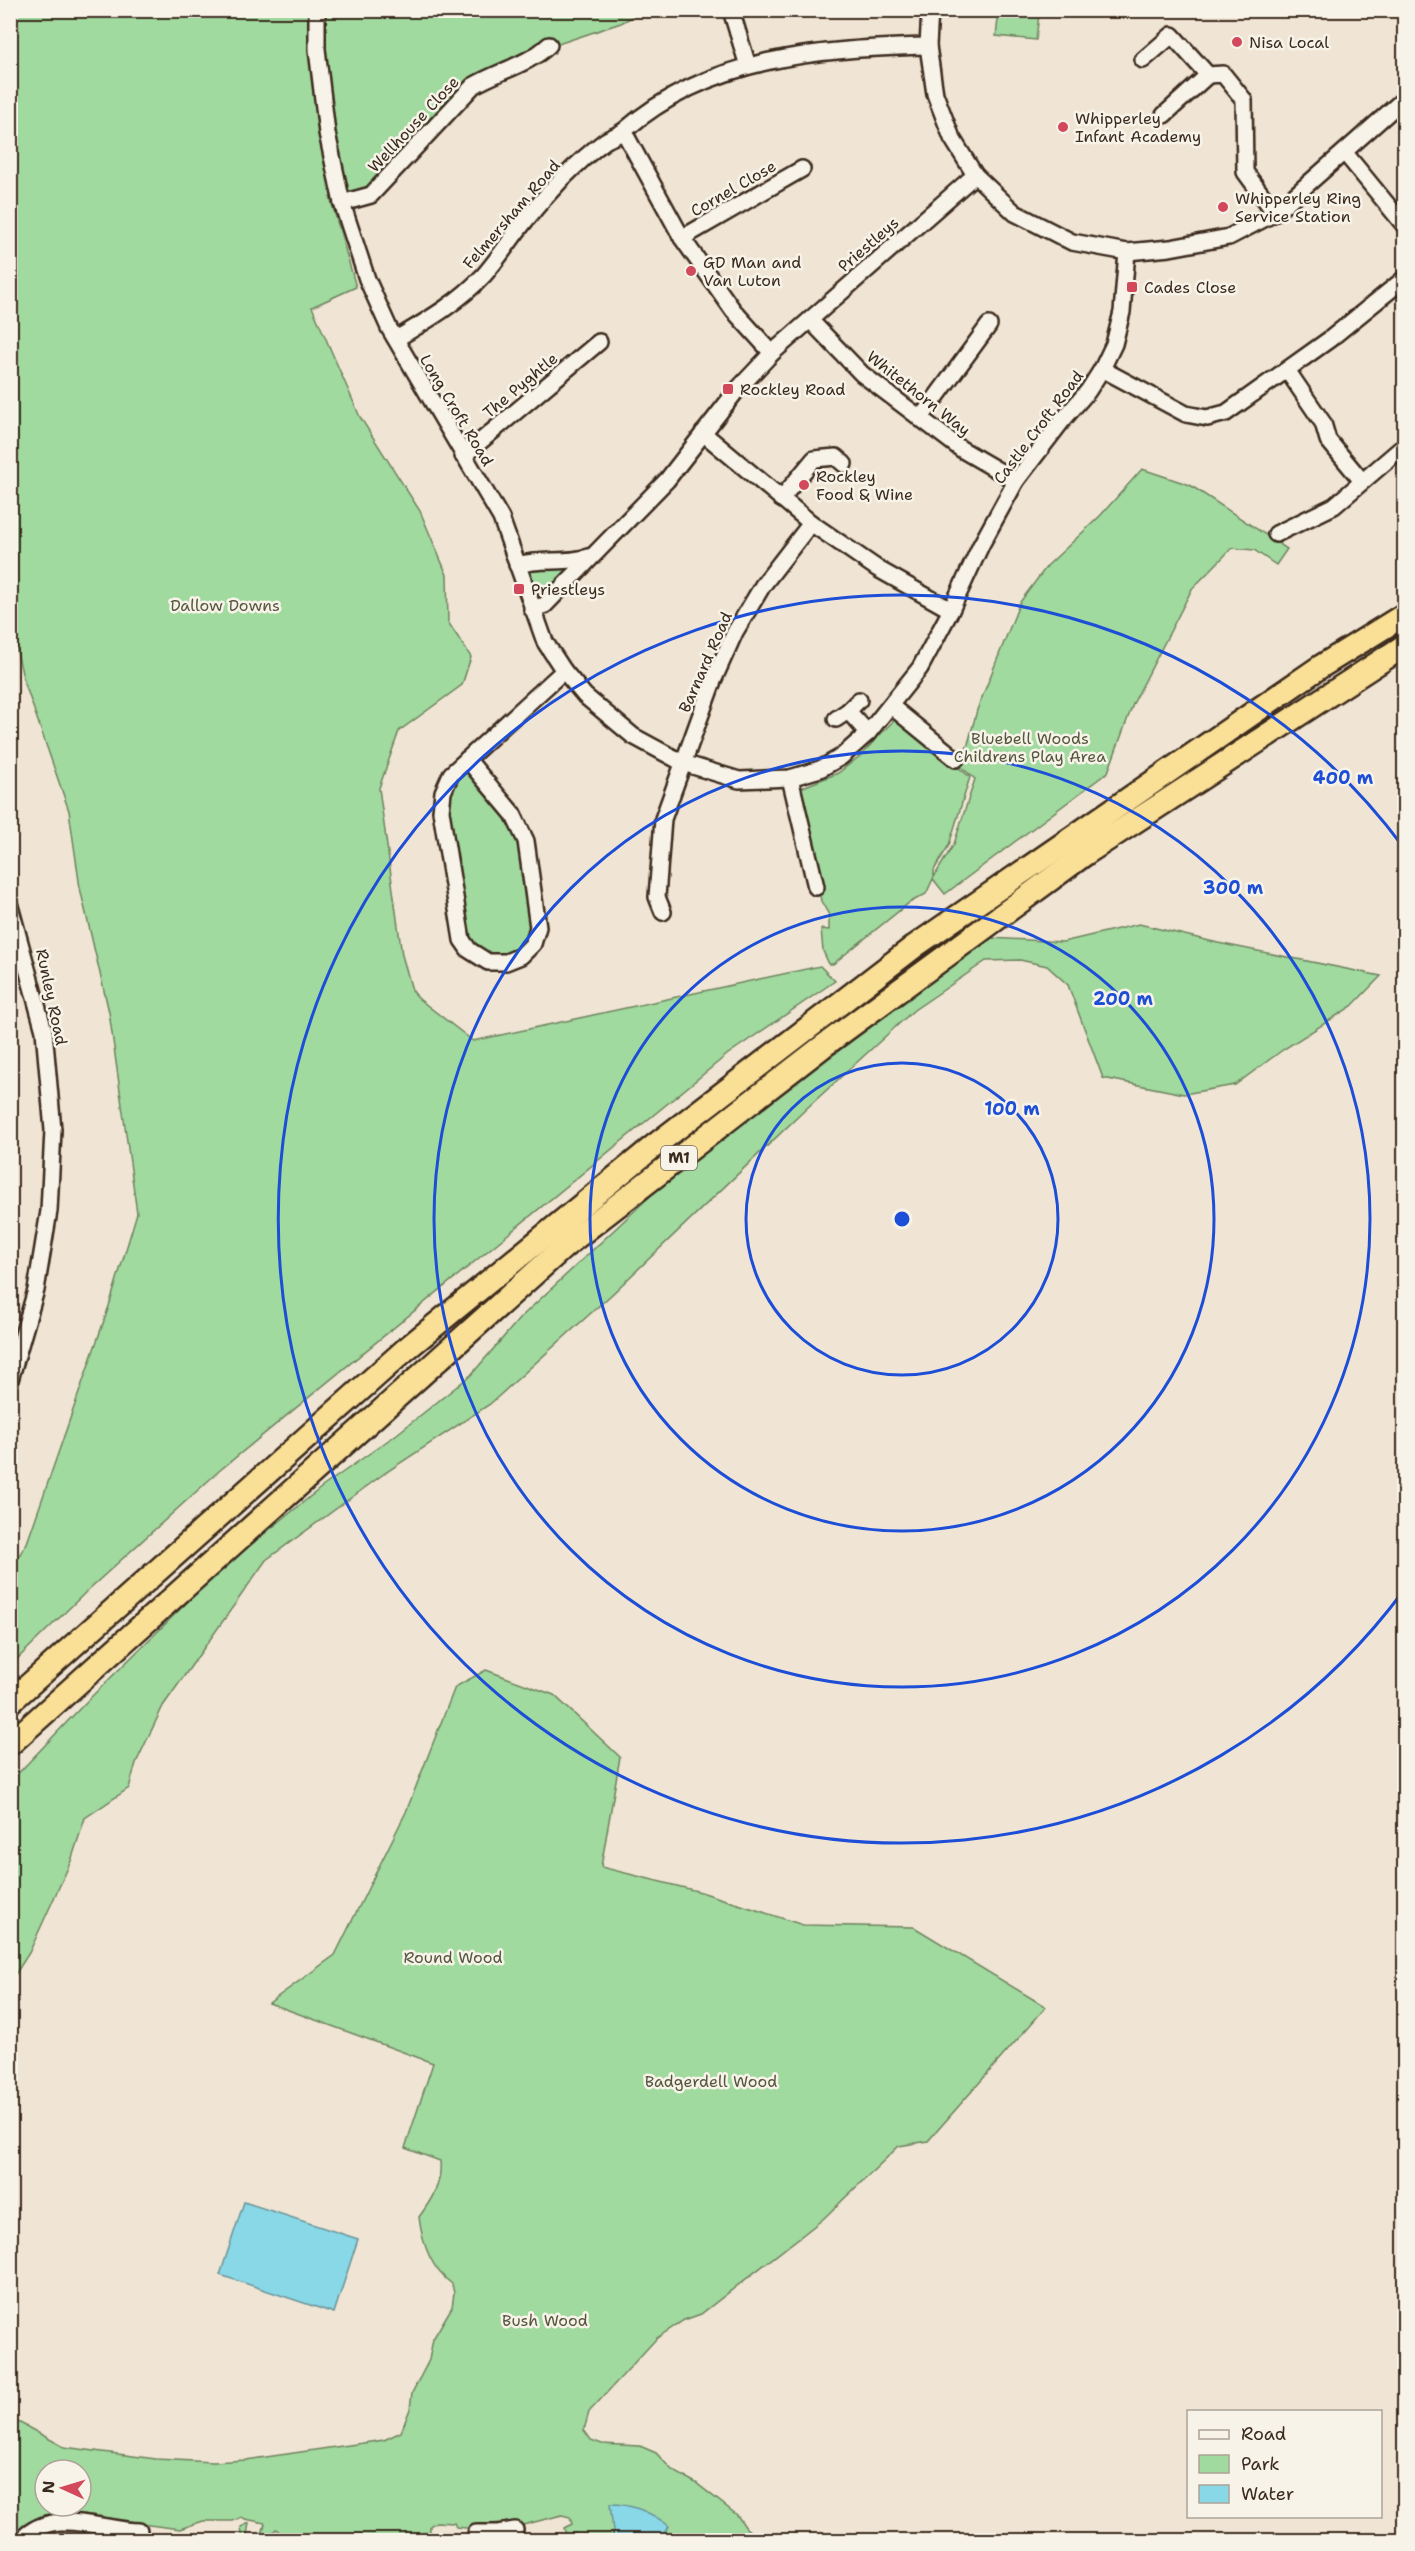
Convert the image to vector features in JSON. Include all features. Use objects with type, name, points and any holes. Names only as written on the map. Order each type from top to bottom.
[{"type":"highway","name":"M1","points":[[10,1702],[405,1350],[654,1146],[915,946],[1320,667],[1404,615]]},
{"type":"highway","name":"M1","points":[[10,1744],[565,1246],[822,1047],[1085,854],[1404,646]]},
{"type":"street","name":"Long Croft Road","points":[[317,10],[318,51],[327,133],[342,203],[367,279],[388,328],[501,518],[545,642],[564,671],[585,696],[633,736],[683,763]]},
{"type":"street","points":[[731,10],[748,66]]},
{"type":"street","points":[[930,10],[928,46],[935,94],[949,130],[975,175],[1015,213],[1072,242],[1127,252],[1170,248],[1229,237],[1275,213],[1404,99]]},
{"type":"street","points":[[1143,60],[1172,35],[1208,75]]},
{"type":"street","name":"Felmersham Road","points":[[396,339],[453,303],[483,275],[531,213],[564,177],[606,140],[624,132],[633,121],[674,97],[713,78],[748,66],[795,55],[845,48],[928,46]]},
{"type":"street","name":"Wellhouse Close","points":[[342,203],[371,195],[473,86],[492,74],[536,57],[546,48]]},
{"type":"street","points":[[1164,116],[1208,75],[1223,74],[1244,100],[1245,172],[1275,213]]},
{"type":"street","points":[[624,132],[682,238],[733,310],[772,353]]},
{"type":"street","points":[[1345,153],[1404,225]]},
{"type":"street","name":"Cornel Close","points":[[682,238],[802,170]]},
{"type":"street","name":"Priestleys","points":[[532,609],[545,605],[667,480],[737,390],[772,353],[975,175]]},
{"type":"street","name":"Castle Croft Road","points":[[683,763],[739,780],[790,778],[820,769],[841,758],[868,733],[920,668],[951,610],[981,545],[1016,482],[1088,391],[1102,369],[1114,344],[1122,312],[1127,252]]},
{"type":"street","points":[[1102,369],[1186,414],[1207,418],[1226,413],[1287,370],[1404,279]]},
{"type":"street","name":"Whitethorn Way","points":[[810,320],[862,374],[920,420],[961,449],[1016,482]]},
{"type":"street","points":[[920,420],[989,325]]},
{"type":"street","name":"The Pyghtle","points":[[463,456],[599,342]]},
{"type":"street","points":[[1287,370],[1323,423],[1328,440],[1362,481]]},
{"type":"street","points":[[703,433],[811,522],[878,569],[951,610]]},
{"type":"street","points":[[1276,534],[1334,506],[1404,446]]},
{"type":"street","points":[[781,499],[814,459],[836,458],[844,464]]},
{"type":"street","name":"Barnard Road","points":[[663,912],[657,897],[663,819],[713,681],[735,632],[763,585],[811,522]]},
{"type":"street","points":[[517,565],[531,561],[574,562],[595,555]]},
{"type":"street","points":[[467,759],[513,814],[526,842],[538,927],[533,944],[521,956],[506,962],[488,962],[469,950],[462,940],[441,811],[444,792],[451,774],[467,759],[564,671]]},
{"type":"street","points":[[891,706],[956,759]]},
{"type":"street","points":[[847,710],[868,733]]},
{"type":"street","points":[[790,778],[816,887]]},
{"type":"street","name":"Runley Road","points":[[10,906],[44,1031],[53,1130],[49,1211],[42,1256],[36,1290],[10,1380]]},
{"type":"street","points":[[21,2541],[36,2528],[52,2522],[65,2521],[116,2535],[139,2531]]},
{"type":"street","points":[[476,2533],[498,2537],[515,2530]]},
{"type":"green space","name":"Dallow Downs","points":[[11,11],[643,11],[621,23],[522,56],[452,100],[370,185],[359,192],[330,197],[356,287],[312,307],[360,417],[420,511],[447,575],[448,622],[471,657],[462,685],[399,731],[379,788],[402,955],[412,990],[419,999],[473,1041],[820,966],[835,981],[728,1054],[219,1471],[88,1590],[11,1665],[11,1568],[27,1543],[109,1306],[137,1213],[109,1012],[80,888],[69,811],[23,678],[11,624]]},
{"type":"green space","points":[[999,11],[1039,14],[1036,40],[996,36]]},
{"type":"green space","name":"Bluebell Woods Childrens Play Area","points":[[1142,469],[1190,485],[1287,549],[1276,565],[1254,550],[1232,548],[1192,589],[1133,704],[1108,772],[945,894],[933,879],[926,894],[909,903],[833,964],[829,964],[823,951],[821,929],[829,930],[829,915],[821,901],[798,789],[838,773],[860,756],[897,717],[970,777],[949,845],[934,870],[934,877],[954,844],[975,779],[959,765],[968,744],[977,710],[1020,602],[1047,566],[1100,516]]},
{"type":"green space","points":[[535,566],[574,567],[546,596],[533,591],[528,576]]},
{"type":"green space","points":[[465,773],[479,778],[503,808],[522,851],[531,926],[518,947],[503,954],[489,953],[470,943],[445,822],[447,797],[458,774]]},
{"type":"green space","points":[[1139,924],[1218,943],[1381,976],[1352,1006],[1284,1049],[1235,1085],[1184,1094],[1103,1078],[1068,985],[1047,966],[1020,960],[986,961],[914,1010],[807,1108],[611,1295],[490,1404],[385,1473],[266,1560],[163,1706],[136,1763],[129,1788],[85,1818],[71,1861],[29,1953],[11,1981],[10,1782],[86,1702],[221,1569],[322,1487],[397,1434],[471,1375],[520,1318],[662,1185],[911,995],[991,938],[1063,942]]},
{"type":"green space","points":[[486,1670],[554,1695],[620,1757],[601,1867],[701,1892],[803,1925],[914,1927],[1046,2007],[928,2141],[899,2146],[823,2219],[701,2314],[684,2320],[657,2338],[589,2412],[584,2430],[591,2440],[602,2444],[640,2446],[656,2453],[672,2470],[696,2483],[737,2515],[746,2528],[761,2540],[580,2540],[575,2533],[566,2535],[564,2528],[572,2524],[570,2517],[562,2515],[515,2527],[514,2522],[477,2525],[476,2529],[456,2527],[454,2523],[436,2522],[430,2526],[430,2533],[416,2534],[416,2540],[288,2540],[276,2529],[265,2540],[243,2540],[241,2527],[249,2523],[247,2535],[261,2539],[265,2523],[242,2517],[233,2521],[203,2521],[180,2529],[93,2518],[93,2458],[33,2458],[33,2518],[41,2518],[11,2538],[11,2418],[64,2447],[156,2459],[213,2462],[246,2460],[384,2440],[401,2432],[410,2409],[412,2393],[429,2360],[433,2339],[452,2307],[454,2293],[452,2284],[444,2278],[428,2254],[419,2217],[435,2191],[440,2161],[405,2148],[433,2063],[269,2003],[335,1955],[406,1812],[455,1687]]},
{"type":"water","points":[[244,2202],[358,2239],[334,2313],[220,2275]]},
{"type":"water","points":[[610,2504],[626,2505],[641,2510],[669,2526],[659,2540],[614,2540]]},
{"type":"place","name":"Nisa Local","points":[[1237,42]]},
{"type":"place","name":"Whipperley Infant Academy","points":[[1063,127]]},
{"type":"place","name":"Whipperley Ring Service Station","points":[[1223,207]]},
{"type":"place","name":"GD Man and Van Luton","points":[[691,271]]},
{"type":"place","name":"Cades Close","points":[[1132,287]]},
{"type":"place","name":"Rockley Road","points":[[728,389]]},
{"type":"place","name":"Rockley Food & Wine","points":[[804,485]]},
{"type":"place","name":"Priestleys","points":[[519,589]]},
{"type":"park label","name":"Round Wood","points":[[453,1957]]},
{"type":"park label","name":"Badgerdell Wood","points":[[711,2081]]},
{"type":"park label","name":"Bush Wood","points":[[545,2320]]}]
